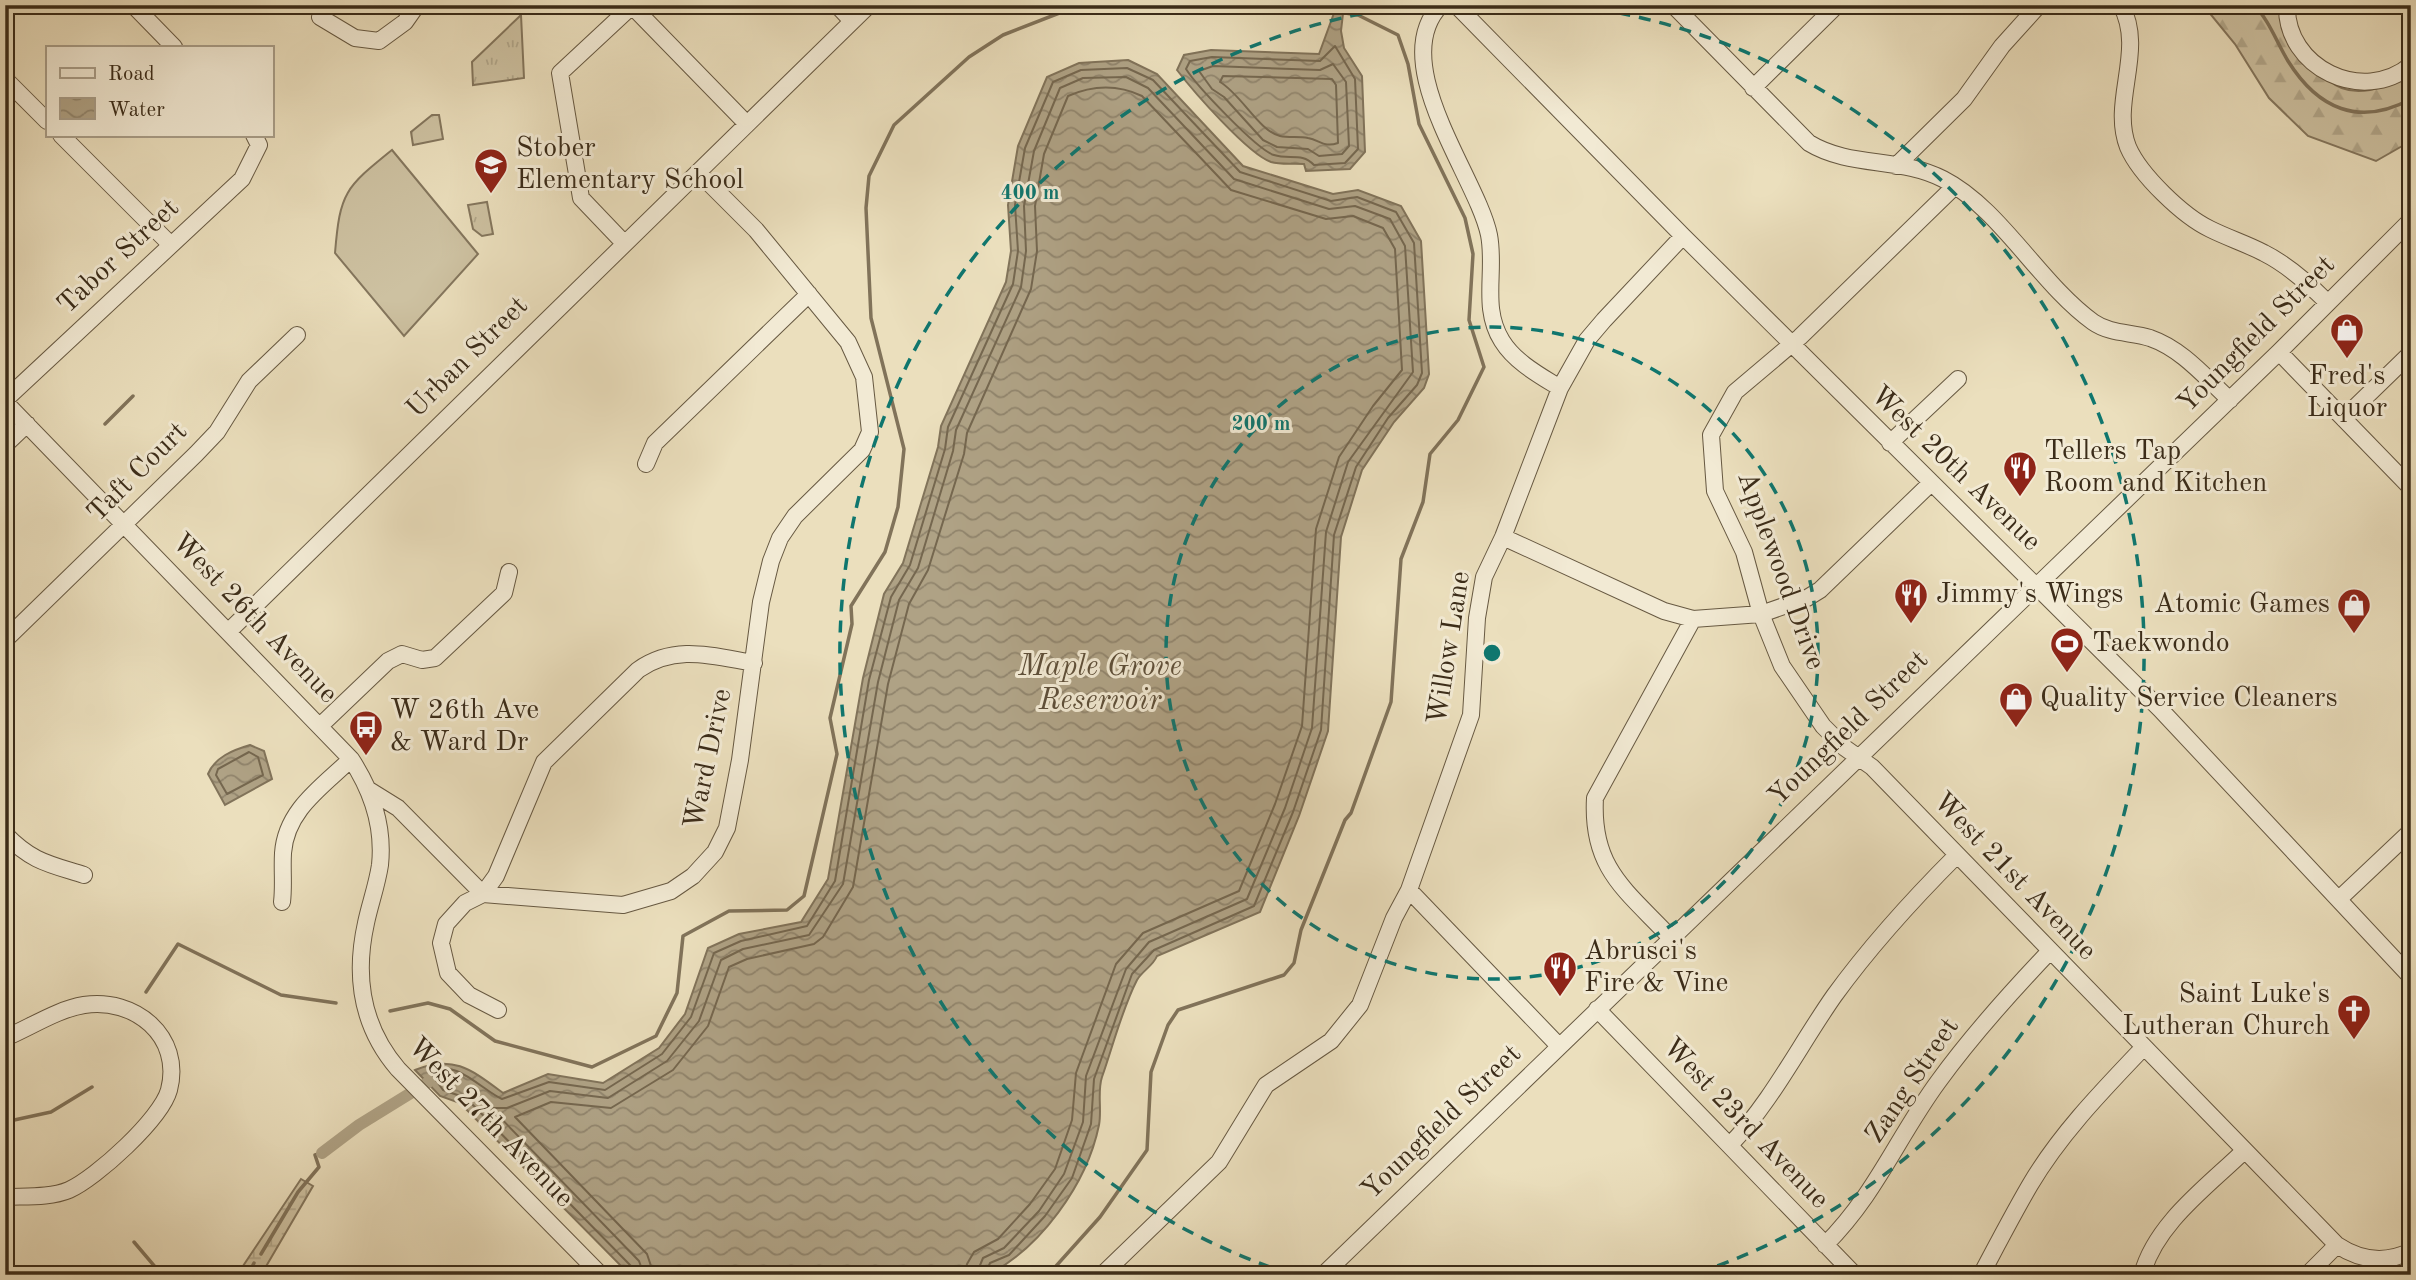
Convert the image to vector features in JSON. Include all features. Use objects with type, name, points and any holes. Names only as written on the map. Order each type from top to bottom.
[{"type":"street","points":[[133,5],[173,46]]},
{"type":"street","points":[[320,17],[355,38],[379,41],[405,22],[417,5]]},
{"type":"street","points":[[837,5],[852,21]]},
{"type":"street","name":"Urban Street","points":[[229,631],[869,5]]},
{"type":"street","points":[[1441,5],[1432,15],[1427,29],[1425,60],[1433,105],[1484,217],[1491,252],[1489,299],[1493,321],[1502,341],[1517,359],[1560,388]]},
{"type":"street","name":"West 20th Avenue","points":[[1456,5],[1682,236],[2160,709],[2411,977]]},
{"type":"street","points":[[1674,5],[1753,88],[1816,147],[1844,158],[1930,173],[1955,186],[1974,200],[2021,252],[2094,323],[2166,345],[2188,360],[2230,400]]},
{"type":"street","points":[[1753,88],[1837,5]]},
{"type":"street","points":[[1896,166],[1964,99],[2002,46],[2039,5]]},
{"type":"street","points":[[2121,5],[2129,23],[2131,48],[2123,119],[2128,146],[2134,158],[2191,218],[2279,261],[2327,302]]},
{"type":"street","points":[[2287,5],[2289,23],[2302,52],[2330,74],[2353,82],[2376,81],[2392,77],[2411,65]]},
{"type":"street","points":[[624,242],[581,198],[560,73],[632,6],[747,123]]},
{"type":"street","points":[[5,79],[46,120]]},
{"type":"street","points":[[62,136],[170,244]]},
{"type":"street","name":"Tabor Street","points":[[5,401],[242,179],[257,140]]},
{"type":"street","points":[[646,464],[655,443],[808,294],[756,230],[699,173]]},
{"type":"street","name":"Applewood Drive","points":[[1859,755],[1830,733],[1794,687],[1761,614],[1744,552],[1716,491],[1711,435],[1735,392],[1955,186]]},
{"type":"street","name":"Youngfield Street","points":[[1323,1275],[2230,400],[2411,220]]},
{"type":"street","name":"Willow Lane","points":[[1102,1275],[1219,1162],[1266,1085],[1321,1049],[1349,1022],[1360,1005],[1394,918],[1409,890],[1471,715],[1477,618],[1484,577],[1503,537],[1560,388],[1587,340],[1682,236]]},
{"type":"street","name":"Ward Drive","points":[[483,894],[624,905],[670,891],[693,876],[715,852],[727,828],[754,663],[761,602],[780,538],[795,516],[862,450],[870,432],[864,377],[855,353],[808,294]]},
{"type":"street","name":"Taft Court","points":[[5,640],[218,432],[249,381],[298,335]]},
{"type":"street","points":[[2279,352],[2411,488]]},
{"type":"street","points":[[2344,418],[2411,353]]},
{"type":"street","points":[[1890,443],[1958,379]]},
{"type":"street","name":"West 26th Avenue","points":[[5,401],[351,759],[369,790],[379,828],[380,852],[369,911]]},
{"type":"street","points":[[5,446],[27,425]]},
{"type":"street","points":[[1503,537],[1664,611],[1693,619],[1761,614],[1807,598],[1820,590],[1931,484]]},
{"type":"street","points":[[321,725],[388,660],[402,654],[422,660],[435,658],[503,593],[509,572]]},
{"type":"street","points":[[1671,938],[1618,883],[1602,859],[1594,820],[1595,798],[1693,619]]},
{"type":"street","points":[[498,1010],[456,985],[443,961],[441,943],[446,924],[456,911],[483,894],[496,876],[544,762],[638,670],[653,659],[689,652],[754,663]]},
{"type":"street","name":"West 21st Avenue","points":[[1859,755],[2337,1245]]},
{"type":"street","points":[[282,902],[283,854],[288,824],[302,805],[351,759]]},
{"type":"street","points":[[369,790],[398,808],[483,894]]},
{"type":"street","points":[[2339,899],[2411,831]]},
{"type":"street","points":[[5,834],[24,853],[38,862],[84,875]]},
{"type":"street","points":[[1730,1145],[1755,1119],[1829,1005],[1885,931],[1958,855]]},
{"type":"street","points":[[1409,890],[1559,1046]]},
{"type":"street","name":"West 27th Avenue","points":[[369,911],[361,949],[361,991],[373,1032],[398,1069],[601,1275]]},
{"type":"street","name":"Zang Street","points":[[1825,1245],[1863,1204],[1937,1083],[2006,997],[2050,951]]},
{"type":"street","points":[[5,1038],[81,1005],[104,1003],[131,1009],[150,1024],[166,1044],[171,1065],[169,1090],[158,1113],[91,1178],[67,1191],[5,1197]]},
{"type":"street","name":"West 23rd Avenue","points":[[1597,1009],[1855,1275]]},
{"type":"street","points":[[1981,1275],[2031,1183],[2059,1143],[2143,1048]]},
{"type":"street","points":[[2141,1275],[2153,1248],[2172,1222],[2244,1151]]},
{"type":"street","points":[[2308,1275],[2337,1245],[2371,1259],[2396,1258],[2411,1251]]},
{"type":"green space","points":[[2203,5],[2281,5],[2323,74],[2348,90],[2370,90],[2411,73],[2411,141],[2376,161],[2308,136],[2269,98],[2235,44]]},
{"type":"green space","points":[[521,15],[524,78],[473,85],[472,62]]},
{"type":"green space","points":[[432,115],[439,115],[443,139],[413,145],[411,132]]},
{"type":"green space","points":[[392,150],[478,254],[404,336],[335,253],[339,217],[348,193],[364,174]]},
{"type":"green space","points":[[487,202],[493,234],[482,236],[473,229],[468,205]]},
{"type":"green space","points":[[301,1179],[313,1186],[261,1275],[237,1275]]},
{"type":"water","points":[[1337,5],[1344,5],[1341,31],[1344,48],[1362,76],[1365,152],[1350,169],[1306,171],[1304,164],[1275,163],[1261,157],[1221,121],[1177,70],[1184,55],[1211,50],[1319,54]]},
{"type":"water","name":"Maple Grove Reservoir","points":[[1128,60],[1157,74],[1243,166],[1333,194],[1358,190],[1401,206],[1421,241],[1429,374],[1424,388],[1394,422],[1362,470],[1341,537],[1328,731],[1299,816],[1260,912],[1157,956],[1139,977],[1127,1003],[1102,1077],[1099,1125],[1084,1170],[1072,1192],[1043,1232],[1007,1264],[987,1275],[630,1275],[460,1103],[440,1096],[415,1070],[428,1065],[451,1064],[472,1071],[503,1093],[548,1074],[603,1083],[659,1048],[685,1014],[708,948],[739,934],[801,922],[828,879],[863,678],[884,594],[903,563],[938,447],[941,426],[1006,282],[1011,251],[1008,205],[1018,146],[1047,77],[1079,63]]},
{"type":"water","points":[[250,745],[264,751],[272,779],[225,805],[208,774],[220,759]]},
{"type":"waterway","points":[[390,1011],[428,1003],[450,1009],[495,1041],[592,1067],[656,1036],[677,993],[683,936],[729,911],[787,910],[804,896],[837,754],[830,718],[852,624],[851,606],[885,552],[898,507],[904,449],[871,318],[866,208],[869,176],[894,125],[969,57],[1003,35],[1080,5]]},
{"type":"waterway","points":[[1048,1275],[1100,1217],[1147,1150],[1151,1072],[1168,1025],[1178,1010],[1284,975],[1294,963],[1301,930],[1345,820],[1351,813],[1391,702],[1401,559],[1423,502],[1430,454],[1458,420],[1484,367],[1469,320],[1473,254],[1465,218],[1419,124],[1408,64],[1398,35],[1358,15],[1294,5]]},
{"type":"waterway","points":[[2254,5],[2300,78],[2326,102],[2357,112],[2374,112],[2411,99]]},
{"type":"waterway","points":[[105,424],[133,396]]},
{"type":"waterway","points":[[146,992],[178,944],[281,995],[336,1003]]},
{"type":"waterway","points":[[322,1153],[359,1125],[427,1083]]},
{"type":"waterway","points":[[5,1122],[51,1112],[92,1087]]},
{"type":"waterway","points":[[261,1254],[298,1192],[319,1167],[315,1155],[322,1153]]},
{"type":"waterway","points":[[134,1242],[162,1275]]},
{"type":"waterway","points":[[248,1275],[254,1263]]},
{"type":"place","name":"Stober Elementary School","points":[[491,195]]},
{"type":"place","name":"Fred's Liquor","points":[[2347,360]]},
{"type":"place","name":"Tellers Tap Room and Kitchen","points":[[2020,498]]},
{"type":"place","name":"Jimmy's Wings","points":[[1911,625]]},
{"type":"place","name":"Atomic Games","points":[[2354,635]]},
{"type":"place","name":"Taekwondo","points":[[2067,674]]},
{"type":"place","name":"Quality Service Cleaners","points":[[2016,729]]},
{"type":"place","name":"W 26th Ave & Ward Dr","points":[[366,757]]},
{"type":"place","name":"Abrusci's Fire & Vine","points":[[1560,998]]},
{"type":"place","name":"Saint Luke's Lutheran Church","points":[[2354,1041]]}]
